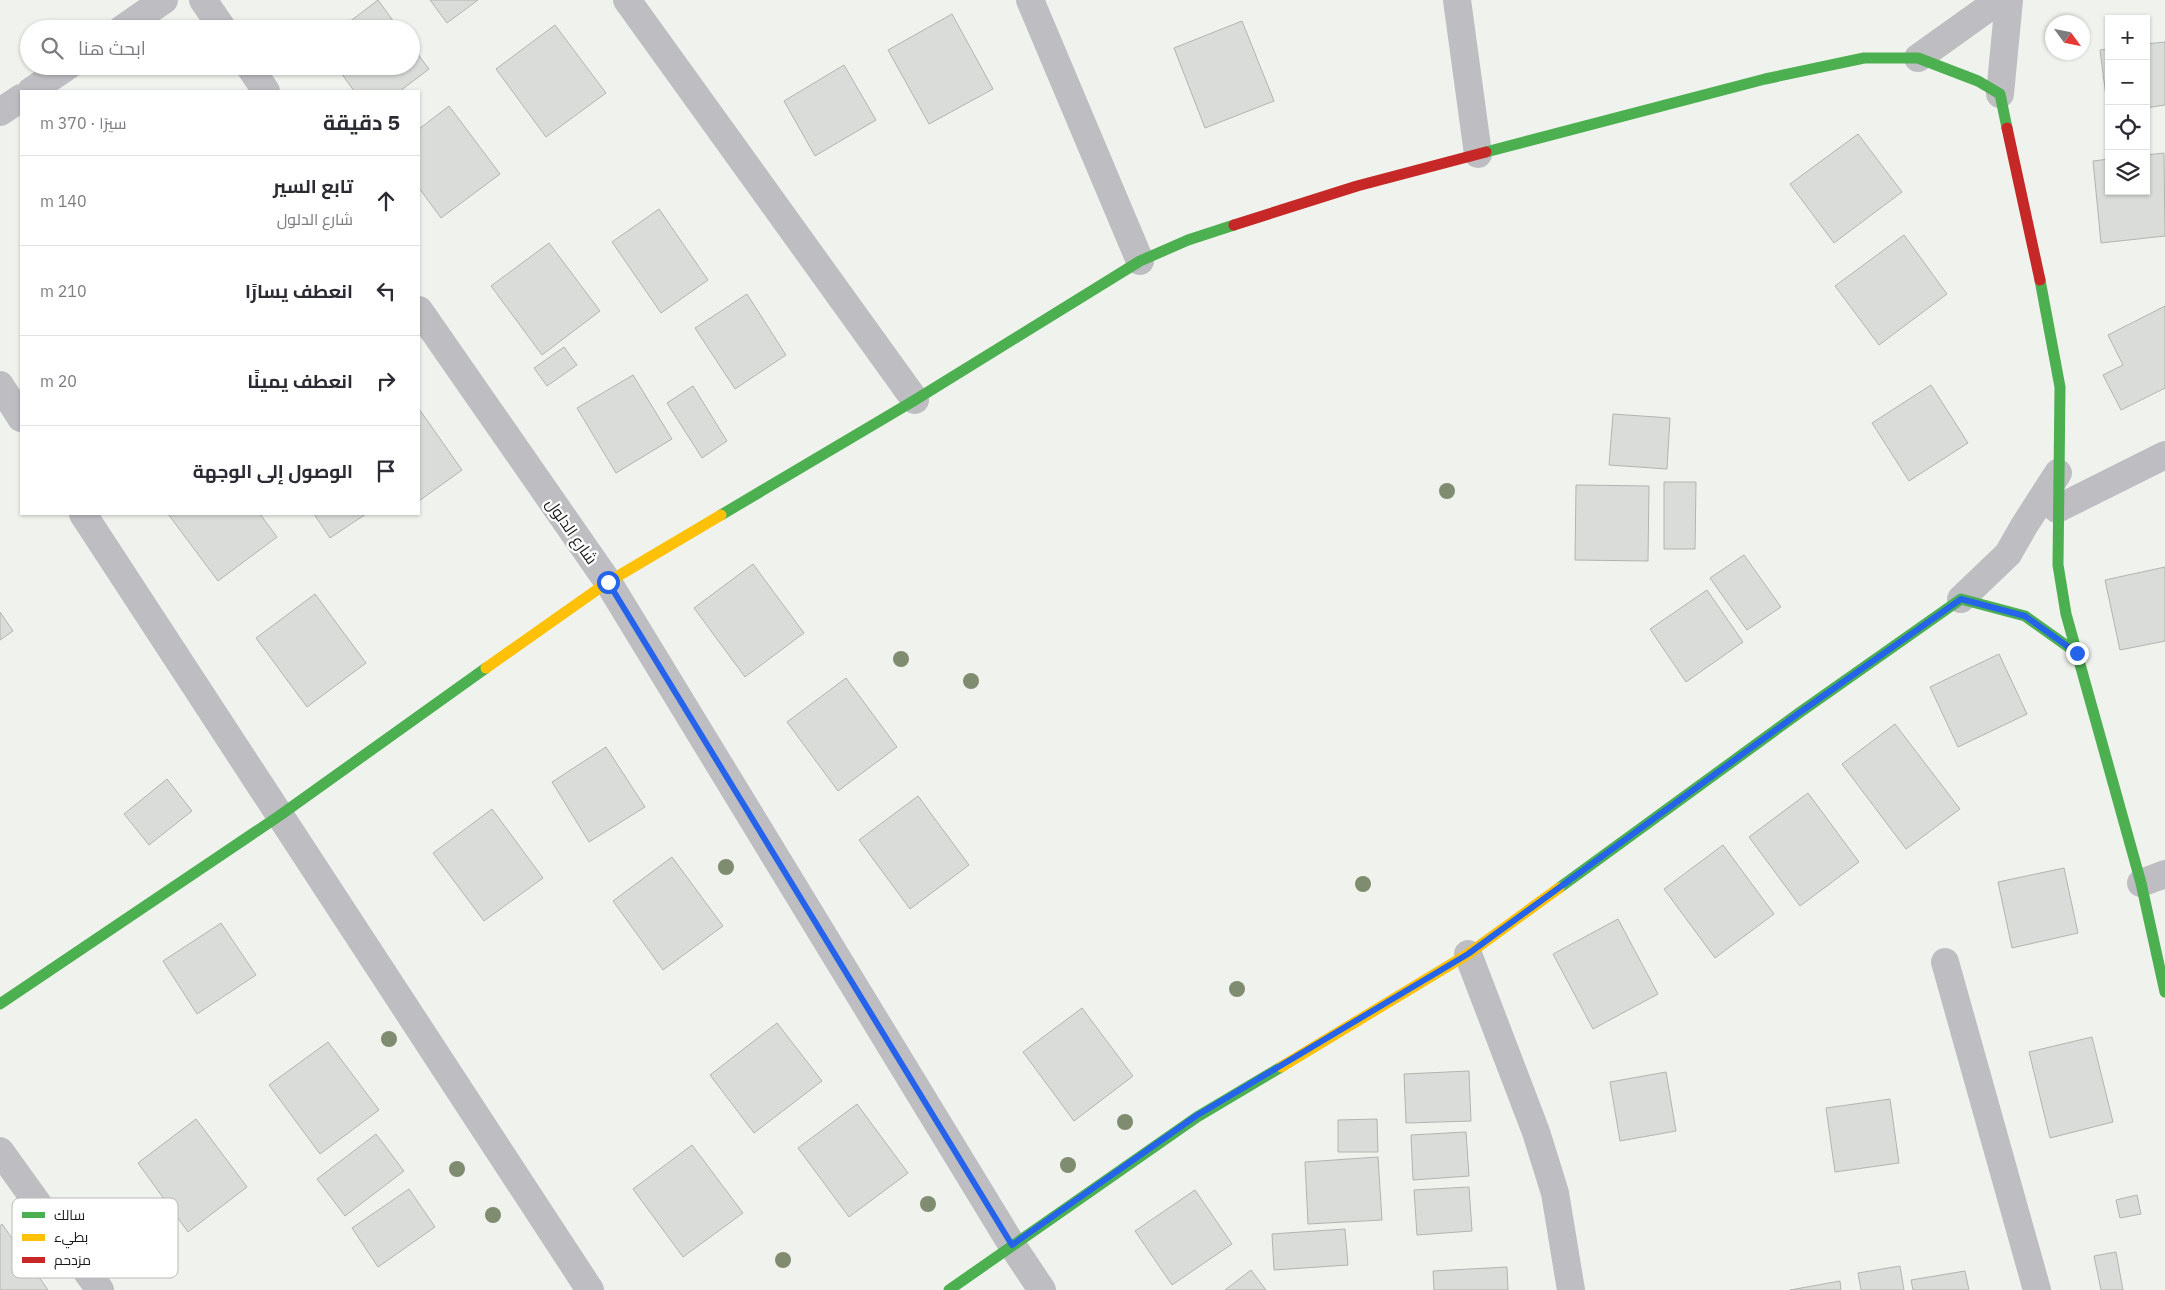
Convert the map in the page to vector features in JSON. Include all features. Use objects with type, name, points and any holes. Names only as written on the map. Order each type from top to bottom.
[{"type":"street","points":[[135,20],[164,0]]},
{"type":"street","points":[[203,0],[217,20]]},
{"type":"street","points":[[627,0],[915,400]]},
{"type":"street","points":[[1030,0],[1140,260]]},
{"type":"street","points":[[1457,0],[1478,154]]},
{"type":"street","points":[[1918,58],[1998,0]]},
{"type":"street","points":[[2008,0],[2000,94],[2043,292],[2060,387],[2057,508],[2058,565],[2066,614],[2077,653],[2153,879],[2165,992]]},
{"type":"street","points":[[0,1004],[279,816],[608,582],[915,400],[1140,260],[1188,240],[1357,186],[1765,79],[1864,58],[1918,58],[1978,81],[2000,94]]},
{"type":"street","points":[[32,90],[55,75]]},
{"type":"street","points":[[255,75],[265,90]]},
{"type":"street","points":[[0,112],[20,99]]},
{"type":"street","name":"شارع الدلول","points":[[420,311],[608,582],[1012,1245],[1042,1290]]},
{"type":"street","points":[[0,385],[20,416]]},
{"type":"street","points":[[2057,508],[2165,455]]},
{"type":"street","points":[[949,1290],[1196,1116],[1468,954],[1799,713],[1961,599],[2008,554],[2058,473]]},
{"type":"street","points":[[84,515],[590,1290]]},
{"type":"street","points":[[1961,599],[2025,616],[2077,653]]},
{"type":"street","points":[[1468,954],[1536,1132],[1555,1193],[1571,1290]]},
{"type":"street","points":[[1945,962],[2037,1290]]},
{"type":"street","points":[[0,1151],[34,1198]]},
{"type":"street","points":[[91,1278],[100,1290]]},
{"type":"building","points":[[378,0],[392,20],[352,20]]},
{"type":"building","points":[[430,0],[478,0],[447,23]]},
{"type":"building","points":[[952,14],[993,89],[929,124],[888,50]]},
{"type":"building","points":[[1242,21],[1274,101],[1205,128],[1174,48]]},
{"type":"building","points":[[555,25],[606,93],[546,137],[496,69]]},
{"type":"building","points":[[2165,42],[2165,105],[2150,107],[2150,60],[2150,44]]},
{"type":"building","points":[[2105,49],[2105,89],[2100,50]]},
{"type":"building","points":[[420,57],[429,69],[401,90],[353,90],[342,75],[420,75]]},
{"type":"building","points":[[844,65],[876,120],[815,156],[784,101]]},
{"type":"building","points":[[449,106],[500,174],[441,218],[420,189],[420,128]]},
{"type":"building","points":[[1858,134],[1902,192],[1834,243],[1790,184]]},
{"type":"building","points":[[2164,153],[2165,236],[2101,243],[2093,161],[2105,160],[2105,195],[2150,195],[2150,155]]},
{"type":"building","points":[[659,209],[708,280],[661,313],[612,242]]},
{"type":"building","points":[[1904,235],[1947,294],[1879,345],[1835,286]]},
{"type":"building","points":[[549,243],[600,311],[542,355],[491,286]]},
{"type":"building","points":[[747,294],[786,355],[735,389],[695,328]]},
{"type":"building","points":[[2165,306],[2165,388],[2121,410],[2103,375],[2123,365],[2108,335]]},
{"type":"building","points":[[564,347],[577,365],[547,386],[534,368]]},
{"type":"building","points":[[633,375],[672,439],[616,473],[577,408]]},
{"type":"building","points":[[1931,385],[1968,443],[1909,481],[1872,423]]},
{"type":"building","points":[[693,386],[727,441],[702,458],[667,403]]},
{"type":"building","points":[[420,410],[462,470],[420,500]]},
{"type":"building","points":[[1613,414],[1670,418],[1667,469],[1609,465]]},
{"type":"building","points":[[1664,482],[1696,482],[1695,549],[1664,549]]},
{"type":"building","points":[[1576,485],[1649,486],[1648,561],[1575,560]]},
{"type":"building","points":[[169,515],[261,515],[277,537],[218,581]]},
{"type":"building","points":[[315,515],[364,515],[330,538]]},
{"type":"building","points":[[1744,555],[1781,607],[1747,630],[1710,578]]},
{"type":"building","points":[[753,564],[804,633],[745,677],[694,608]]},
{"type":"building","points":[[2165,567],[2165,641],[2120,650],[2105,580]]},
{"type":"building","points":[[1707,590],[1743,642],[1686,682],[1650,629]]},
{"type":"building","points":[[315,594],[366,663],[307,707],[256,638]]},
{"type":"building","points":[[0,612],[13,631],[0,640]]},
{"type":"building","points":[[1999,654],[2027,714],[1958,747],[1930,687]]},
{"type":"building","points":[[846,678],[897,747],[838,791],[787,722]]},
{"type":"building","points":[[1895,724],[1960,809],[1906,849],[1842,764]]},
{"type":"building","points":[[606,747],[645,807],[589,842],[552,782]]},
{"type":"building","points":[[167,779],[192,811],[149,845],[124,814]]},
{"type":"building","points":[[1808,793],[1859,862],[1800,906],[1749,837]]},
{"type":"building","points":[[918,796],[969,865],[910,909],[859,840]]},
{"type":"building","points":[[492,809],[543,878],[484,921],[433,853]]},
{"type":"building","points":[[1723,845],[1774,914],[1715,958],[1664,889]]},
{"type":"building","points":[[672,857],[723,926],[663,970],[613,901]]},
{"type":"building","points":[[2064,868],[2078,933],[2012,948],[1998,882]]},
{"type":"building","points":[[1618,919],[1658,994],[1593,1029],[1553,954]]},
{"type":"building","points":[[221,923],[256,975],[197,1014],[163,961]]},
{"type":"building","points":[[1082,1008],[1133,1076],[1074,1121],[1023,1052]]},
{"type":"building","points":[[777,1023],[822,1081],[754,1133],[710,1075]]},
{"type":"building","points":[[2092,1037],[2113,1122],[2050,1138],[2029,1052]]},
{"type":"building","points":[[328,1042],[379,1110],[320,1154],[269,1085]]},
{"type":"building","points":[[1469,1071],[1471,1121],[1406,1123],[1404,1074]]},
{"type":"building","points":[[1666,1072],[1676,1131],[1620,1141],[1610,1082]]},
{"type":"building","points":[[1890,1099],[1899,1163],[1835,1172],[1826,1108]]},
{"type":"building","points":[[857,1104],[908,1173],[849,1217],[798,1148]]},
{"type":"building","points":[[196,1119],[247,1187],[188,1232],[178,1218],[178,1198],[163,1198],[138,1163]]},
{"type":"building","points":[[1377,1119],[1378,1152],[1338,1152],[1338,1120]]},
{"type":"building","points":[[1466,1132],[1469,1176],[1413,1180],[1411,1135]]},
{"type":"building","points":[[376,1134],[404,1171],[345,1216],[317,1179]]},
{"type":"building","points":[[692,1145],[743,1213],[683,1257],[633,1189]]},
{"type":"building","points":[[1378,1157],[1382,1220],[1308,1224],[1305,1162]]},
{"type":"building","points":[[1469,1187],[1472,1231],[1417,1235],[1414,1190]]},
{"type":"building","points":[[409,1189],[435,1227],[378,1267],[352,1228]]},
{"type":"building","points":[[1195,1190],[1232,1244],[1172,1285],[1135,1231]]},
{"type":"building","points":[[2137,1195],[2141,1214],[2120,1218],[2116,1200]]},
{"type":"building","points":[[2,1224],[12,1238],[12,1278],[40,1278],[48,1290],[0,1290],[0,1226]]},
{"type":"building","points":[[1345,1229],[1348,1265],[1274,1270],[1272,1234]]},
{"type":"building","points":[[2116,1252],[2123,1290],[2101,1290],[2094,1256]]},
{"type":"building","points":[[1900,1266],[1904,1290],[1861,1290],[1858,1273]]},
{"type":"building","points":[[1507,1267],[1508,1290],[1434,1290],[1433,1271]]},
{"type":"building","points":[[1251,1270],[1266,1290],[1225,1290]]},
{"type":"building","points":[[1965,1271],[1969,1290],[1913,1290],[1911,1280]]},
{"type":"building","points":[[1840,1281],[1841,1290],[1790,1290]]},
{"type":"traffic: fast","points":[[1486,152],[1765,79],[1864,58],[1918,58],[1978,81],[2000,94],[2007,128]]},
{"type":"traffic: fast","points":[[721,515],[915,400],[1140,261],[1188,240],[1234,225]]},
{"type":"traffic: fast","points":[[2040,280],[2060,387],[2058,565],[2066,614],[2141,883],[2165,992]]},
{"type":"traffic: fast","points":[[1559,888],[1799,713],[1961,599],[2025,616],[2077,653]]},
{"type":"traffic: fast","points":[[0,1004],[279,816],[486,668]]},
{"type":"traffic: fast","points":[[949,1290],[1197,1117],[1281,1067]]},
{"type":"traffic: slow","points":[[486,668],[608,582],[721,515]]},
{"type":"traffic: slow","points":[[1281,1067],[1468,954],[1559,888]]},
{"type":"traffic: jam","points":[[2007,128],[2040,280]]},
{"type":"traffic: jam","points":[[1234,225],[1357,186],[1486,152]]},
{"type":"route","points":[[608,582],[1012,1245],[1196,1116],[1468,954],[1799,713],[1961,599],[2025,616],[2077,653]]}]
